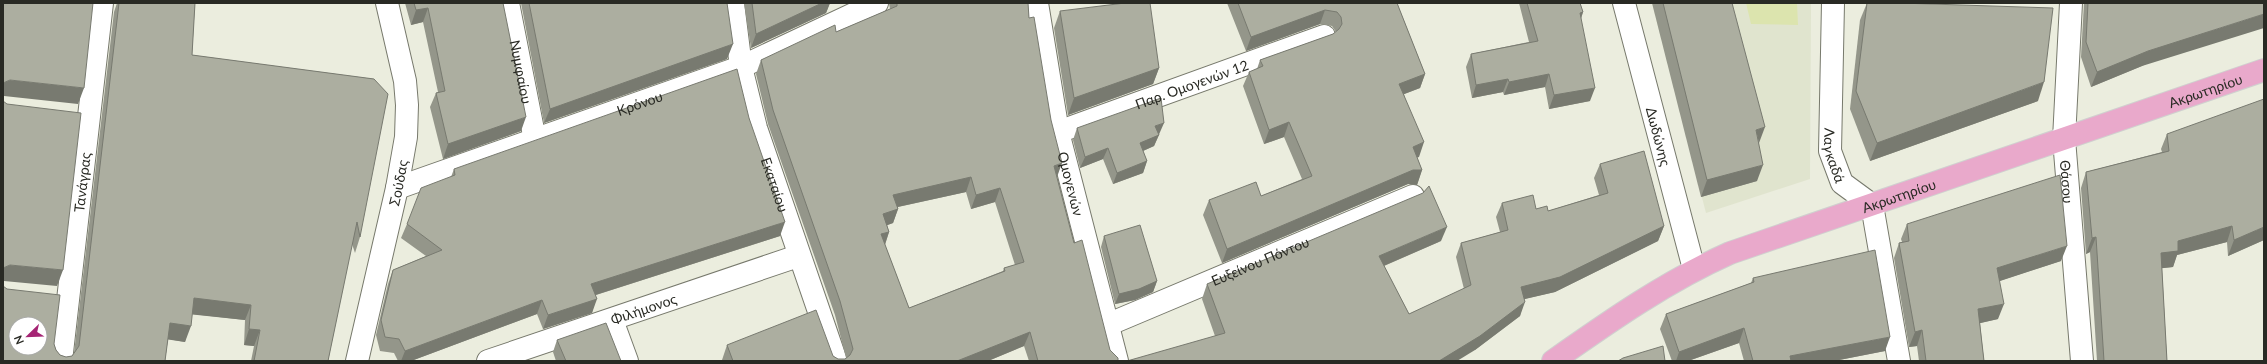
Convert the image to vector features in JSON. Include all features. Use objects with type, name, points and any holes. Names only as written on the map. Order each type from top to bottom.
[{"type":"main road","name":"Ακρωτηρίου","points":[[1553,361],[1694,269],[1764,241],[2264,70]]},
{"type":"street","name":"Τανάγρας","points":[[61,361],[68,300],[80,117],[102,3]]},
{"type":"street","name":"Σούδας","points":[[357,361],[397,188],[406,136],[407,105],[402,66],[387,3]]},
{"type":"street","name":"Νυμφαίου","points":[[508,3],[535,140]]},
{"type":"street","name":"Εκαταίου","points":[[733,3],[741,67],[756,128],[798,256],[836,361]]},
{"type":"street","name":"Κρόνου","points":[[397,188],[741,67],[877,3]]},
{"type":"street","name":"Ομογενών","points":[[1037,3],[1058,132],[1117,361]]},
{"type":"street","name":"Δωδώνης","points":[[1624,3],[1694,269]]},
{"type":"street","name":"Λαγκαδά","points":[[1833,3],[1830,151],[1842,183],[1872,205]]},
{"type":"street","name":"Θάσου","points":[[2071,3],[2064,139],[2082,361]]},
{"type":"street","name":"Παρ. Ομογενών 12","points":[[1058,132],[1324,36]]},
{"type":"street","name":"Ευξείνου Πόντου","points":[[1107,325],[1413,196]]},
{"type":"street","points":[[1872,205],[1899,361]]},
{"type":"street","name":"Φιλήμονος","points":[[488,361],[798,256]]},
{"type":"street","points":[[46,298],[68,300]]},
{"type":"street","points":[[612,320],[627,361]]},
{"type":"shaded area","points":[[1652,3],[1811,3],[1810,179],[1706,213]]},
{"type":"green space","points":[[1746,3],[1797,3],[1798,25],[1751,24]]},
{"type":"building","points":[[3,3],[93,3],[84,88],[10,80],[3,83]]},
{"type":"building","points":[[119,3],[195,3],[192,55],[374,79],[388,94],[360,237],[357,222],[328,361],[254,361],[260,330],[249,329],[251,305],[194,298],[191,326],[170,323],[165,361],[3,361],[3,286],[7,289],[60,295],[54,344],[60,355],[66,357],[72,356],[79,346]]},
{"type":"building","points":[[414,3],[503,3],[526,117],[448,144],[436,93],[445,91],[428,8],[416,10]]},
{"type":"building","points":[[529,3],[727,3],[733,44],[550,109]]},
{"type":"building","points":[[752,3],[822,3],[756,34]]},
{"type":"building","points":[[897,3],[1028,3],[1029,18],[1034,17],[1051,120],[1062,163],[1054,166],[1074,243],[1082,240],[1110,350],[1118,358],[1118,361],[1038,361],[1030,332],[957,361],[733,361],[727,345],[816,310],[833,356],[838,359],[845,359],[850,355],[853,349],[840,301],[773,110],[761,60],[835,25],[836,32],[897,6]],"holes":[[[971,177],[976,195],[1000,188],[1024,262],[1004,268],[1005,271],[909,308],[881,234],[889,232],[883,214],[898,209],[893,195]]]},
{"type":"building","points":[[1125,3],[1150,3],[1159,68],[1074,98],[1060,11]]},
{"type":"building","points":[[1238,3],[1397,3],[1425,74],[1399,84],[1424,142],[1413,147],[1422,170],[1413,170],[1227,249],[1209,200],[1256,182],[1261,196],[1312,176],[1289,122],[1269,130],[1249,72],[1263,66],[1260,60],[1333,34],[1342,24],[1341,17],[1337,12],[1325,10],[1251,37]]},
{"type":"building","points":[[1527,3],[1580,3],[1583,12],[1580,13],[1595,88],[1554,95],[1549,74],[1509,82],[1508,79],[1476,85],[1471,54],[1538,41]]},
{"type":"building","points":[[1663,3],[1732,3],[1765,127],[1756,130],[1763,165],[1707,180]]},
{"type":"building","points":[[1867,3],[2053,8],[2044,82],[1877,143],[1856,91]]},
{"type":"building","points":[[2088,3],[2264,3],[2264,14],[2148,51],[2097,72],[2086,42]]},
{"type":"building","points":[[737,69],[749,118],[785,222],[591,284],[597,299],[548,315],[542,300],[405,351],[399,339],[385,337],[381,320],[393,270],[442,250],[407,224],[421,188],[455,175],[454,169]]},
{"type":"building","points":[[1161,98],[1164,123],[1155,126],[1159,135],[1140,143],[1147,161],[1117,173],[1108,148],[1085,157],[1077,128]]},
{"type":"building","points":[[2264,99],[2264,227],[2234,240],[2232,226],[2178,241],[2178,251],[2161,253],[2167,361],[2104,361],[2096,237],[2092,238],[2086,172],[2169,151],[2167,134]]},
{"type":"building","points":[[3,101],[7,104],[81,113],[63,270],[10,265],[3,268]]},
{"type":"building","points":[[1644,151],[1664,226],[1560,277],[1521,287],[1525,302],[1480,336],[1439,361],[1127,361],[1225,333],[1207,284],[1423,193],[1429,186],[1447,227],[1379,256],[1409,314],[1471,285],[1461,243],[1508,230],[1502,203],[1533,195],[1536,209],[1547,206],[1548,211],[1608,193],[1600,164]]},
{"type":"building","points":[[2060,175],[2067,246],[1997,268],[2004,304],[1978,309],[1984,361],[1926,361],[1922,330],[1915,332],[1899,243],[1909,241],[1907,224]]},
{"type":"building","points":[[1140,225],[1157,281],[1139,289],[1119,294],[1104,236]]},
{"type":"building","points":[[1875,250],[1890,337],[1790,356],[1791,361],[1753,361],[1744,328],[1679,352],[1666,314],[1754,282],[1753,278]]},
{"type":"building","points":[[606,323],[621,361],[566,361],[557,340]]},
{"type":"building","points":[[1663,346],[1665,361],[1618,361],[1623,358]]}]
